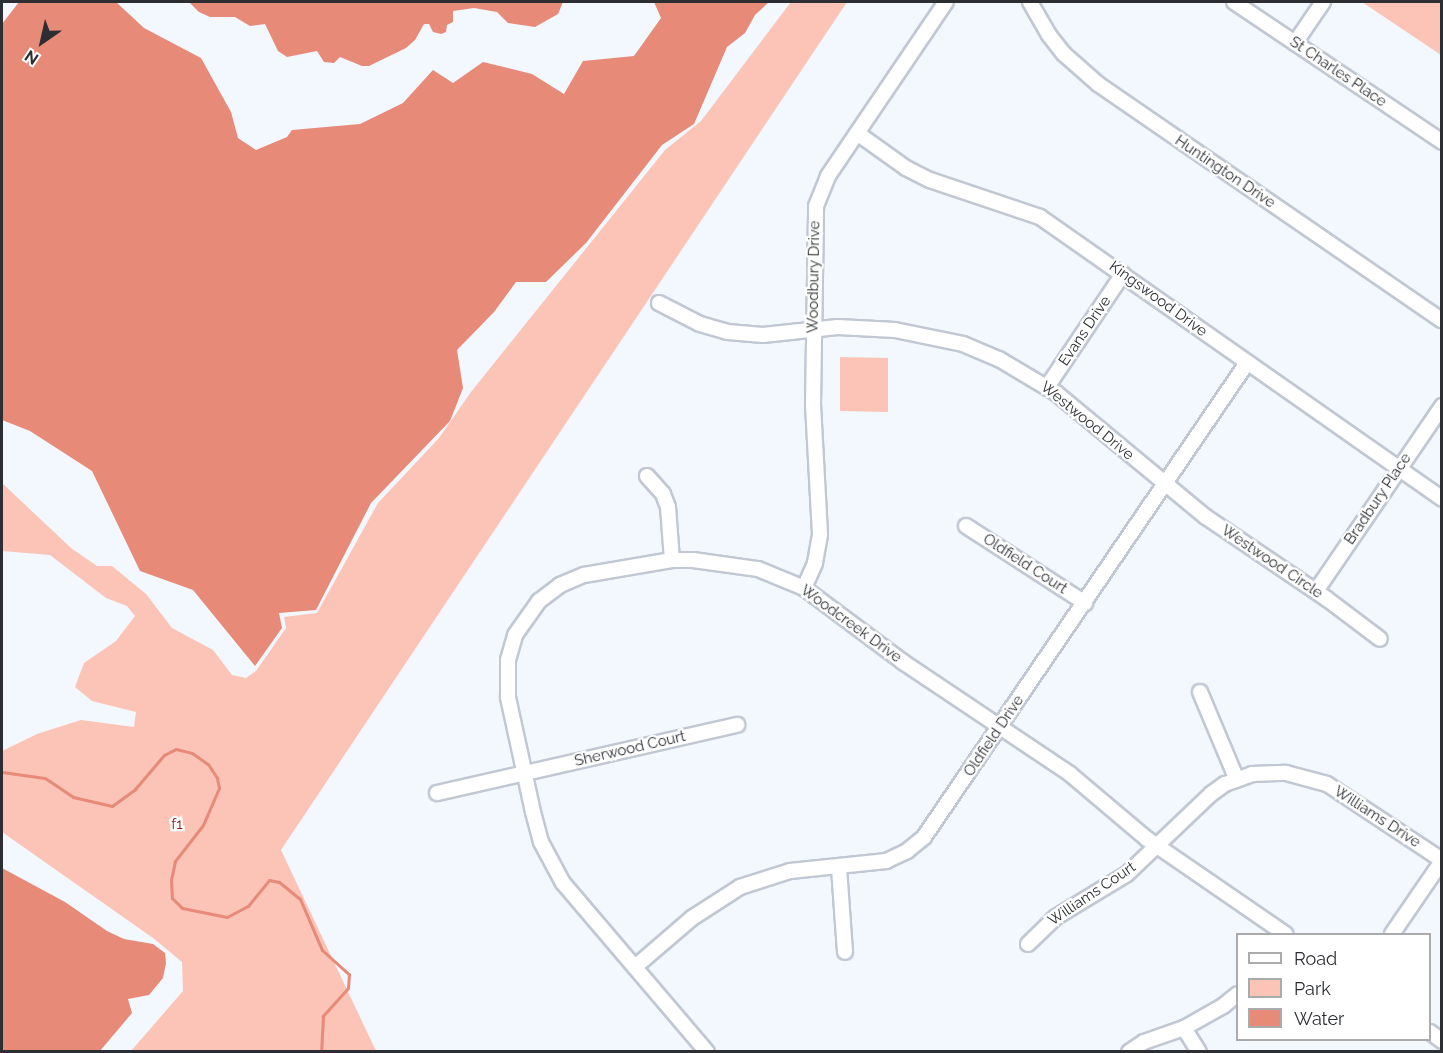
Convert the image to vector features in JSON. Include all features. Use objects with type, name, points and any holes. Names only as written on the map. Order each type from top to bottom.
[{"type":"street","name":"Woodbury Drive","points":[[804,588],[815,563],[820,534],[813,427],[816,206],[828,176],[945,2]]},
{"type":"street","name":"Huntington Drive","points":[[1030,2],[1044,28],[1064,54],[1098,84],[1442,320]]},
{"type":"street","name":"St Charles Place","points":[[1234,2],[1442,142]]},
{"type":"street","points":[[1295,43],[1323,2]]},
{"type":"street","name":"Kingswood Drive","points":[[857,133],[906,168],[930,180],[1040,217],[1442,499]]},
{"type":"street","name":"Evans Drive","points":[[1047,387],[1123,274]]},
{"type":"street","name":"Westwood Drive","points":[[659,303],[704,325],[728,332],[763,334],[863,327],[933,336],[994,357],[1047,387],[1165,484]]},
{"type":"street","name":"Oldfield Drive","points":[[635,967],[698,913],[740,887],[790,871],[839,868],[886,861],[907,850],[924,837],[1247,363]]},
{"type":"street","name":"Bradbury Place","points":[[1316,591],[1442,406]]},
{"type":"street","points":[[646,476],[663,494],[668,507],[672,560]]},
{"type":"street","name":"Westwood Circle","points":[[1165,484],[1206,517],[1316,591],[1380,639]]},
{"type":"street","name":"Oldfield Court","points":[[966,526],[1085,603]]},
{"type":"street","name":"Woodcreek Drive","points":[[707,1052],[557,873],[541,842],[508,698],[508,660],[515,635],[539,601],[560,585],[584,574],[672,560],[721,562],[758,569],[804,588],[894,656],[1094,792],[1157,846],[1282,933]]},
{"type":"street","points":[[1200,692],[1237,780]]},
{"type":"street","name":"Sherwood Court","points":[[437,793],[737,725]]},
{"type":"street","name":"Williams Drive","points":[[1157,846],[1195,807],[1226,784],[1252,774],[1286,772],[1327,784],[1442,860]]},
{"type":"street","name":"Williams Court","points":[[1028,944],[1047,924],[1127,874],[1157,846]]},
{"type":"street","points":[[1393,933],[1442,860]]},
{"type":"street","points":[[839,868],[845,952]]},
{"type":"street","points":[[1129,1052],[1144,1042],[1184,1028],[1223,1006],[1236,996]]},
{"type":"street","points":[[1184,1028],[1199,1052]]},
{"type":"green space","name":"f1","points":[[791,2],[847,2],[281,850],[376,1051],[131,1051],[183,991],[182,962],[153,938],[2,832],[2,751],[37,734],[81,720],[134,727],[136,712],[92,701],[75,687],[84,663],[116,641],[135,616],[127,606],[106,598],[50,555],[2,551],[2,483],[71,548],[97,566],[112,566],[146,594],[172,628],[213,650],[232,675],[246,678],[256,671],[286,628],[284,617],[317,613],[378,503],[439,438],[471,392],[665,150],[701,121]]},
{"type":"green space","points":[[1362,2],[1441,2],[1441,55]]},
{"type":"green space","points":[[840,357],[888,358],[888,412],[840,411]]},
{"type":"water","points":[[19,2],[116,2],[144,28],[201,58],[231,112],[238,138],[256,150],[287,137],[292,130],[360,124],[403,103],[433,70],[453,83],[483,62],[532,74],[564,94],[583,61],[634,56],[661,18],[654,2],[769,2],[755,15],[745,33],[727,47],[694,124],[662,145],[586,243],[546,282],[516,282],[494,312],[457,350],[463,388],[450,421],[371,503],[316,610],[279,613],[282,628],[255,666],[193,590],[140,571],[92,471],[30,431],[2,420],[2,24]]},
{"type":"water","points":[[189,2],[563,2],[558,14],[535,27],[508,23],[497,12],[474,8],[453,11],[453,22],[447,25],[446,32],[441,34],[433,32],[429,24],[424,24],[415,40],[406,48],[369,66],[362,66],[340,57],[334,63],[324,62],[317,51],[287,57],[278,51],[265,24],[250,26],[235,17],[210,17],[199,12]]},
{"type":"water","points":[[2,868],[65,902],[107,931],[124,939],[153,944],[165,953],[163,978],[149,995],[128,999],[132,1013],[100,1051],[2,1051]]},
{"type":"waterway","points":[[2,772],[45,778],[73,797],[112,806],[135,789],[164,755],[176,749],[192,753],[208,764],[217,778],[219,788],[203,825],[175,861],[171,880],[172,898],[182,908],[227,917],[248,906],[269,880],[279,882],[300,899],[322,950],[349,974],[348,988],[323,1016],[321,1052]]}]
